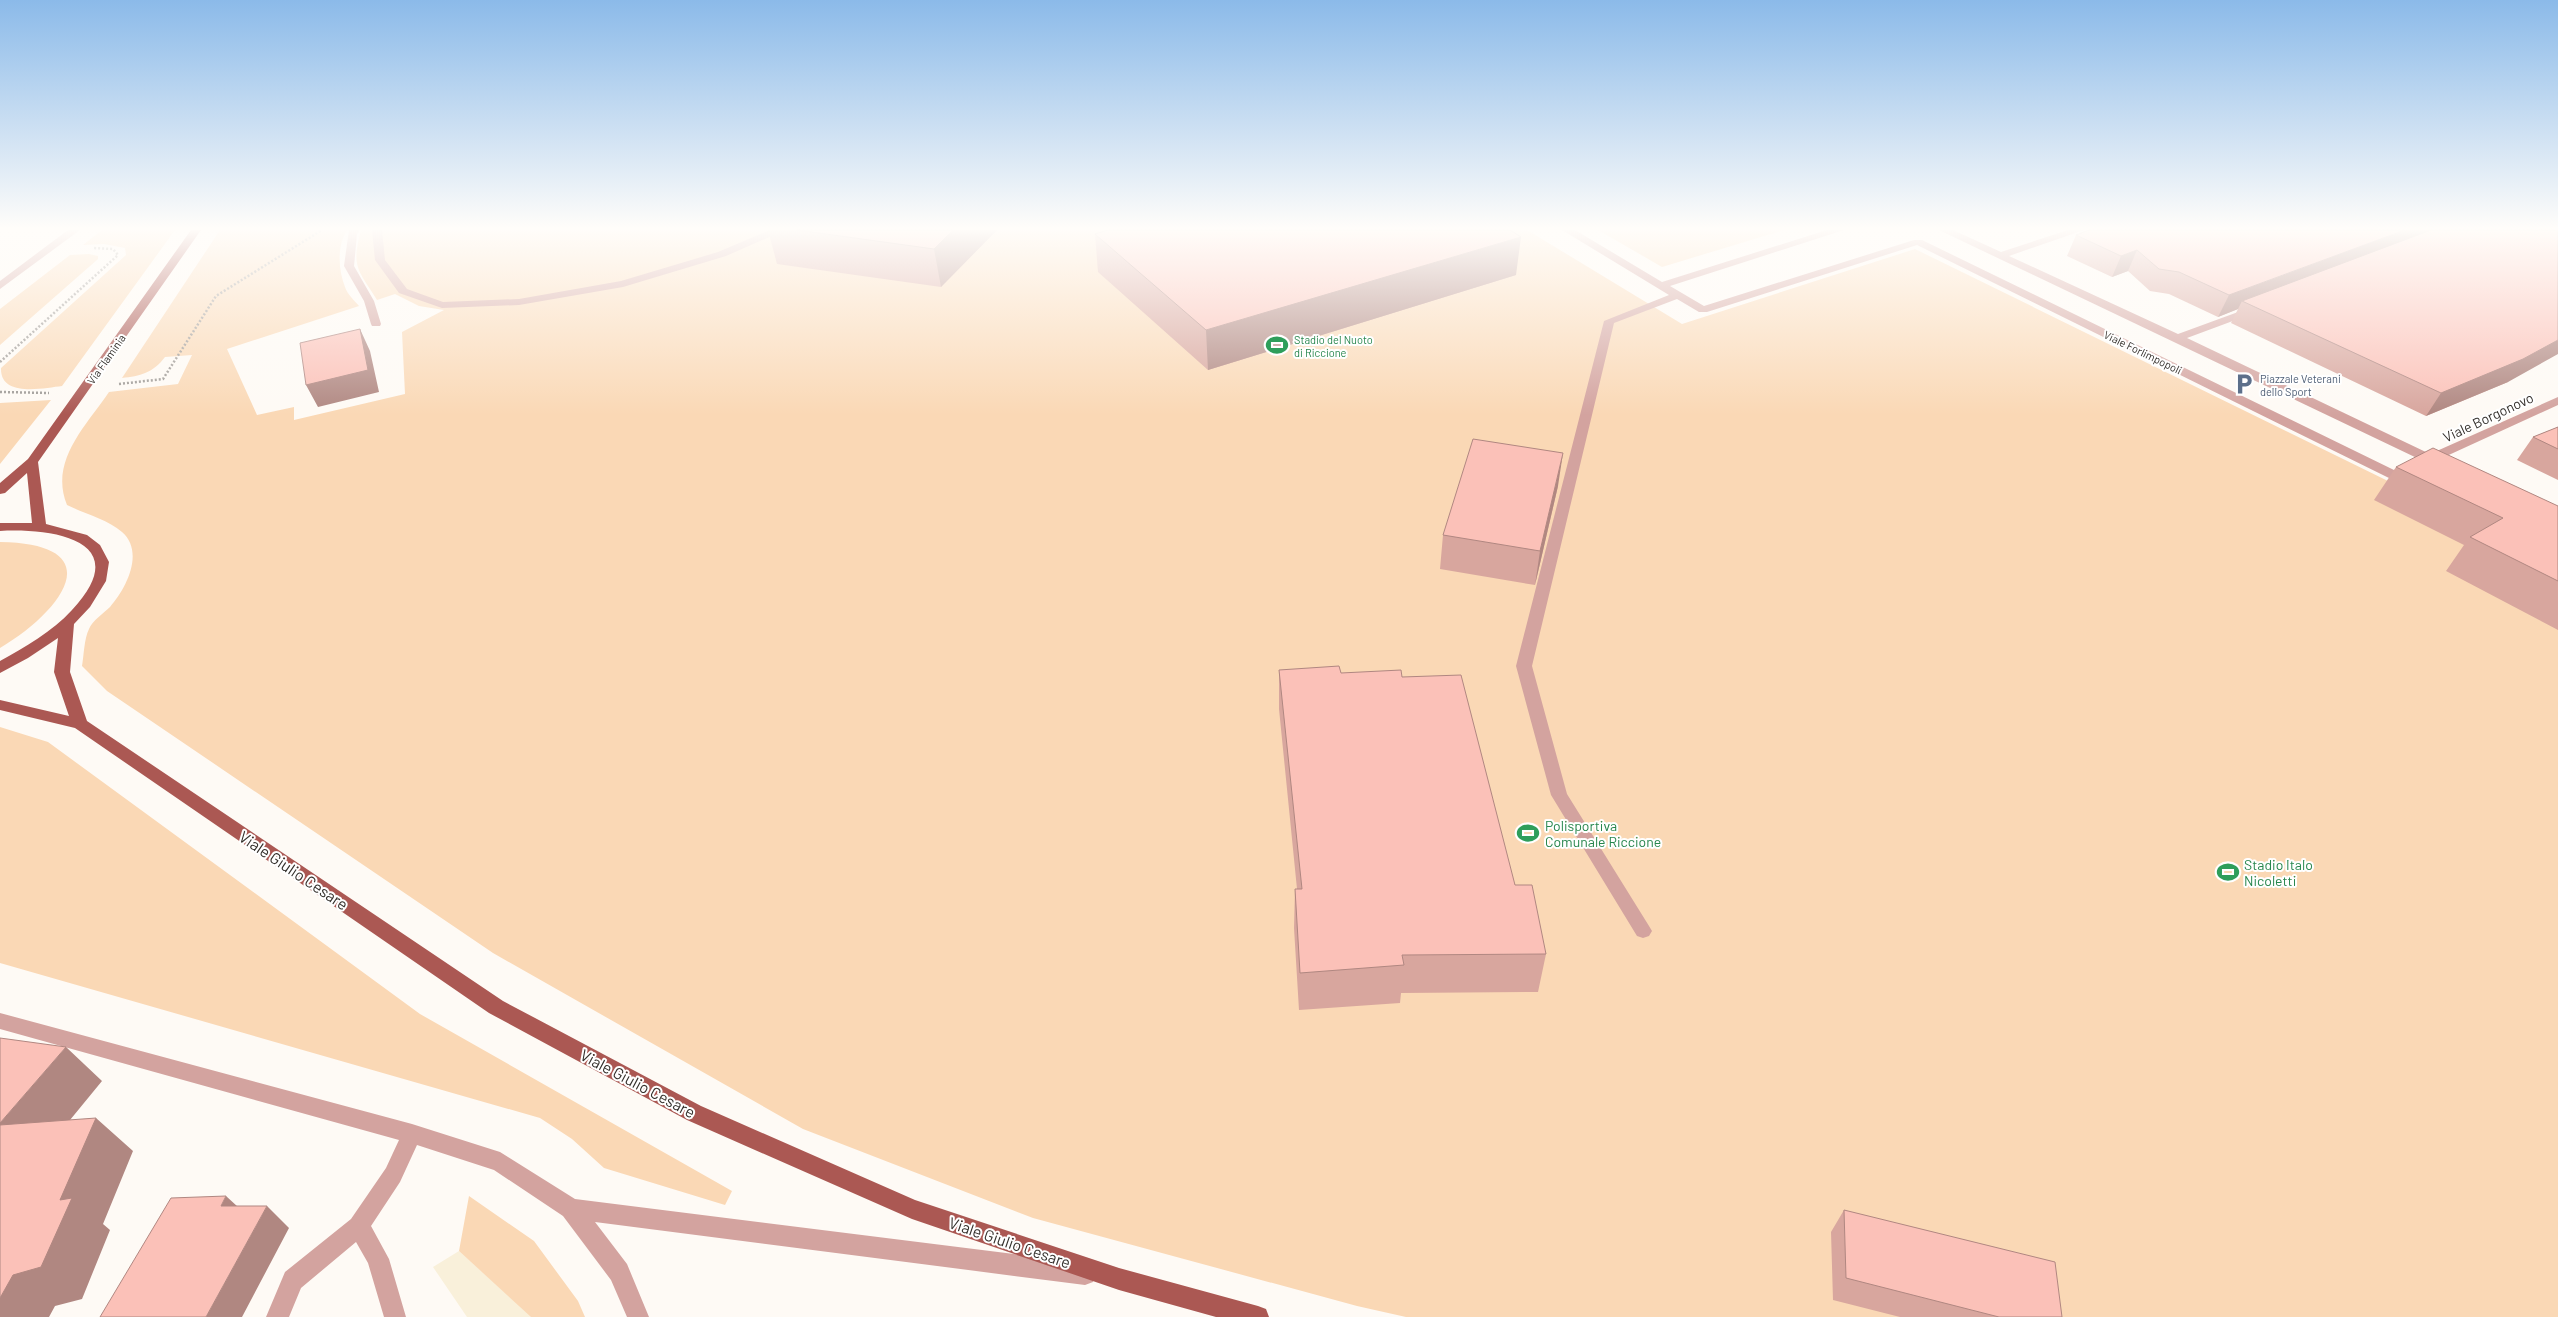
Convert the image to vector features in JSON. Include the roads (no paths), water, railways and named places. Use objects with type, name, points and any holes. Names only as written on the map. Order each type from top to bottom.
[{"type":"main road","name":"Via Flaminia","points":[[0,490],[32,462],[153,291]]},
{"type":"main road","points":[[32,462],[39,526]]},
{"type":"main road","points":[[0,527],[39,526],[62,529],[80,535],[94,544],[101,556],[102,570],[96,587],[85,604],[67,623],[47,639],[0,668]]},
{"type":"main road","points":[[67,623],[62,672],[80,724]]},
{"type":"main road","name":"Viale Giulio Cesare","points":[[0,706],[80,724],[496,1007],[694,1113],[912,1209],[1119,1279],[1258,1317]]},
{"type":"street","points":[[364,291],[370,301],[376,324]]},
{"type":"street","points":[[404,291],[442,305],[519,302],[580,291]]},
{"type":"street","name":"Viale Forlimpopoli","points":[[1672,291],[1703,310],[1762,291]]},
{"type":"street","name":"Viale Forlimpopoli","points":[[2019,291],[2394,475],[2430,459]]},
{"type":"street","name":"Viale Forlimpopoli","points":[[2077,291],[2447,467]]},
{"type":"street","points":[[1643,931],[1559,794],[1524,666],[1610,321],[1678,295]]},
{"type":"street","points":[[2178,338],[2261,307]]},
{"type":"street","name":"Viale Borgonovo","points":[[2430,459],[2558,401]]},
{"type":"street","points":[[0,1021],[412,1134],[500,1162],[571,1209],[619,1272],[638,1317]]},
{"type":"street","points":[[277,1317],[293,1280],[359,1226],[393,1175],[412,1134]]},
{"type":"street","points":[[571,1209],[1119,1279]]},
{"type":"street","points":[[359,1226],[378,1259],[395,1317]]},
{"type":"place","name":"Stadio del Nuoto di Riccione","points":[[1277,345]]},
{"type":"place","name":"Piazzale Veterani dello Sport","points":[[2244,384]]},
{"type":"place","name":"Polisportiva Comunale Riccione","points":[[1528,833]]},
{"type":"place","name":"Stadio Italo Nicoletti","points":[[2228,872]]}]
